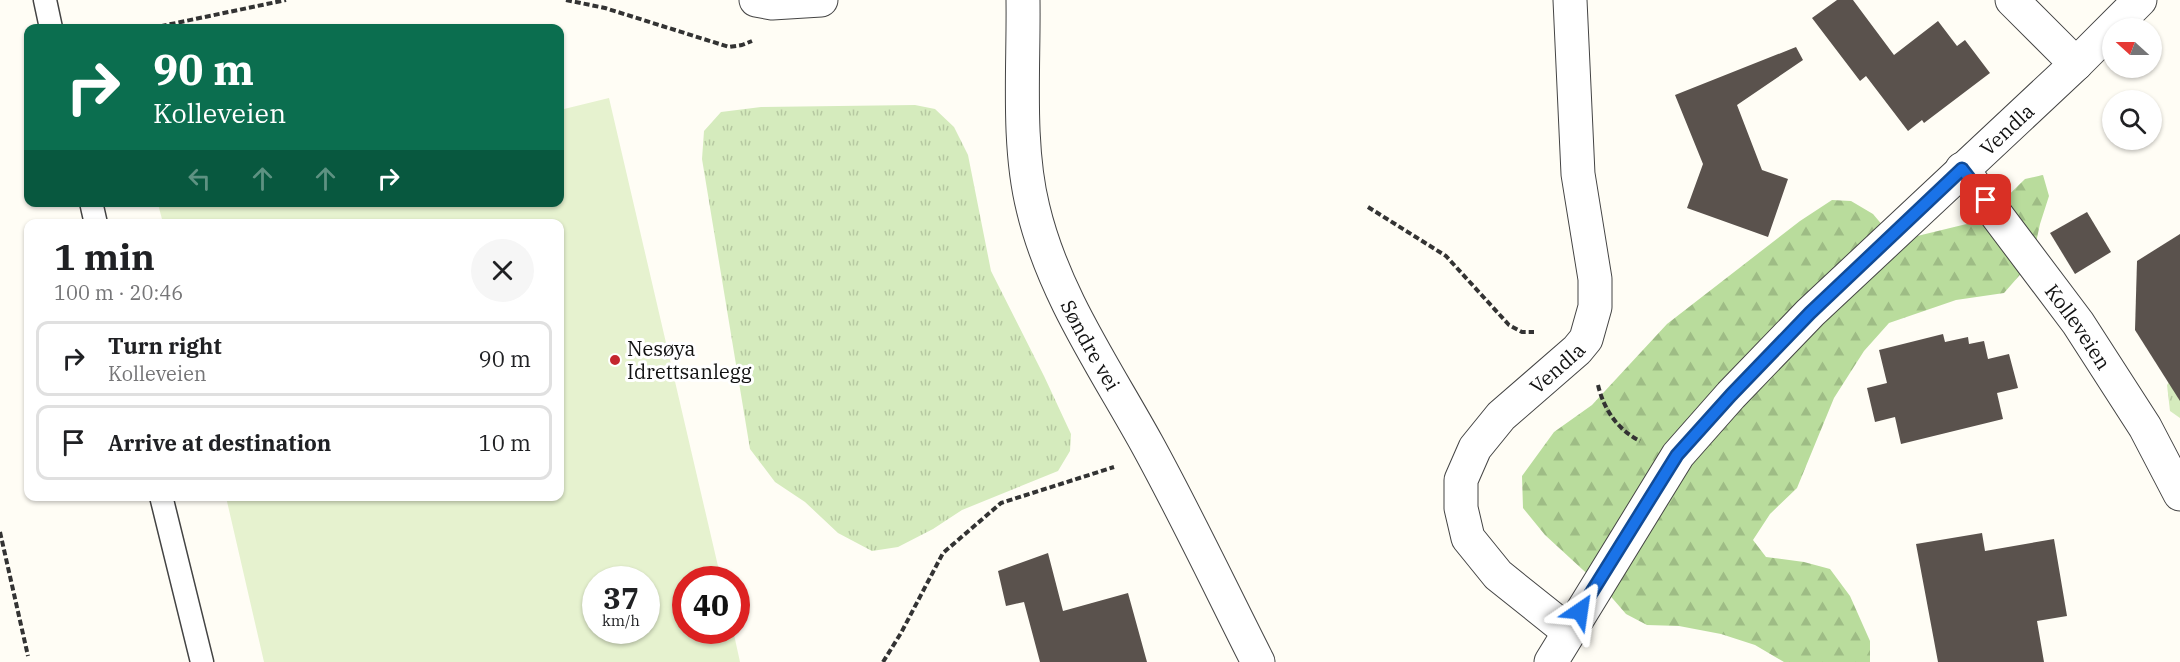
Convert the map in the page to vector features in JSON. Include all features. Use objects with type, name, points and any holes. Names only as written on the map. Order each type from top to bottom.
[{"type":"street","points":[[764,1],[821,0]]},
{"type":"street","name":"Søndre vei","points":[[1023,0],[1024,147],[1033,207],[1049,258],[1067,300],[1149,447],[1258,662]]},
{"type":"street","name":"Vendla","points":[[1568,630],[1498,575],[1468,538],[1461,508],[1461,480],[1475,448],[1501,416],[1587,339],[1595,307],[1595,279],[1578,174],[1570,0]]},
{"type":"street","points":[[2012,0],[2076,64]]},
{"type":"street","name":"Vendla","points":[[1551,662],[1568,630],[1677,455],[1810,313],[2076,64],[2140,0]]},
{"type":"street","name":"Kolleveien","points":[[1962,169],[2078,323],[2145,427],[2180,494]]},
{"type":"lane","points":[[45,0],[50,24]]},
{"type":"lane","points":[[162,501],[202,662]]},
{"type":"path","points":[[171,24],[286,0]]},
{"type":"path","points":[[566,0],[605,8],[729,47],[742,45],[755,39],[763,27],[764,1]]},
{"type":"path","points":[[1368,207],[1446,256],[1509,325],[1522,332],[1552,336],[1576,350],[1595,373],[1600,394],[1610,416],[1628,435],[1653,448],[1677,455]]},
{"type":"path","points":[[883,662],[943,553],[1000,503],[1123,464],[1149,447]]},
{"type":"path","points":[[0,532],[28,656]]},
{"type":"green space","name":"Nesøya Idrettsanlegg","points":[[609,98],[718,566],[672,566],[672,644],[736,644],[740,662],[264,662],[227,501],[564,501],[564,219],[162,219],[159,207],[564,207],[564,109]]},
{"type":"green space","points":[[915,105],[935,109],[954,127],[968,155],[991,271],[1071,434],[1070,451],[1058,471],[962,510],[933,529],[898,547],[872,551],[838,533],[805,502],[775,482],[750,449],[702,159],[704,131],[721,112],[761,107]]},
{"type":"green space","points":[[2043,175],[2049,196],[2032,261],[2004,293],[1956,300],[1889,323],[1864,351],[1834,398],[1797,488],[1770,514],[1753,540],[1766,557],[1804,562],[1830,569],[1850,596],[1870,641],[1870,662],[1784,662],[1755,645],[1721,634],[1679,626],[1647,625],[1626,614],[1607,592],[1545,535],[1523,508],[1522,476],[1554,432],[1592,405],[1667,324],[1800,221],[1832,200],[1851,201],[1873,214],[1889,233],[1909,238],[1983,220],[2025,179]]},
{"type":"green space","points":[[2180,367],[2180,418],[2170,411],[2167,385]]},
{"type":"building","points":[[1837,0],[1853,0],[1894,55],[1938,21],[1957,46],[1965,40],[1990,73],[1924,123],[1922,120],[1908,131],[1866,76],[1860,81],[1812,18]]},
{"type":"building","points":[[1796,47],[1803,60],[1737,105],[1762,170],[1788,179],[1768,237],[1687,208],[1703,164],[1675,95]]},
{"type":"building","points":[[2087,212],[2111,252],[2075,274],[2050,233]]},
{"type":"building","points":[[2180,234],[2180,401],[2135,330],[2137,261]]},
{"type":"building","points":[[1943,334],[1945,342],[1968,337],[1969,344],[1984,341],[1988,359],[2009,354],[2018,388],[1997,393],[2003,419],[1901,444],[1895,417],[1875,422],[1867,388],[1887,383],[1879,350]]},
{"type":"building","points":[[1982,533],[1985,551],[2054,539],[2067,616],[2037,621],[2044,662],[1938,662],[1916,544]]},
{"type":"building","points":[[1048,553],[1063,611],[1128,593],[1147,662],[1040,662],[1024,602],[1006,606],[998,571]]},
{"type":"place","name":"Nesøya Idrettsanlegg","points":[[615,360]]},
{"type":"route","points":[[1580,611],[1677,455],[1810,313],[1962,169],[1986,200]]}]
